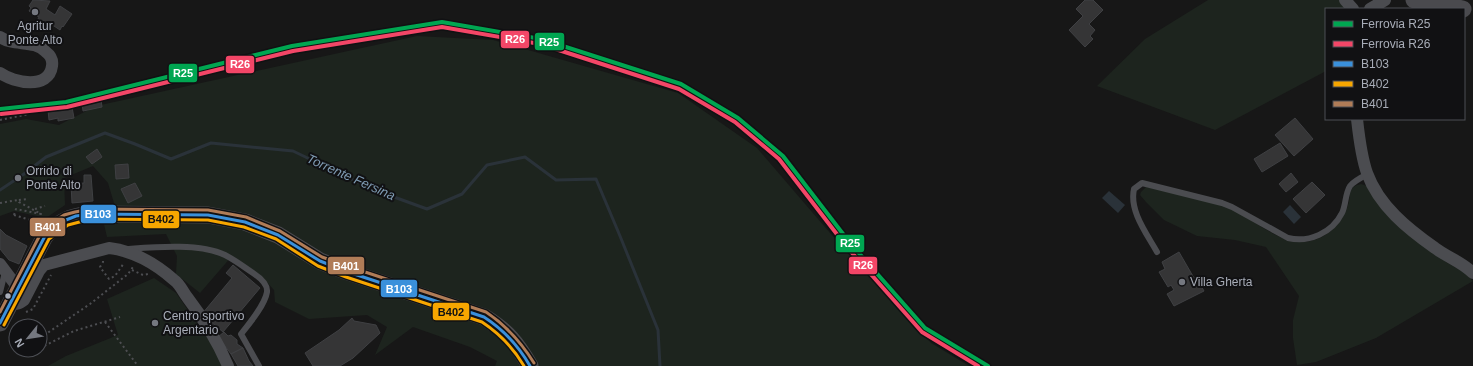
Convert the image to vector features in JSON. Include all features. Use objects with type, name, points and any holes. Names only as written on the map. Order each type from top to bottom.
[{"type":"main road","points":[[1414,0],[1457,6]]},
{"type":"main road","points":[[0,323],[45,236],[66,219],[91,214],[208,215],[245,222],[278,235],[320,261],[348,272],[484,317],[497,325],[514,340],[530,366]]},
{"type":"street","points":[[1345,0],[1352,8]]},
{"type":"street","points":[[1372,8],[1385,0]]},
{"type":"street","points":[[0,37],[6,41],[40,47],[50,55],[52,63],[48,76],[37,82],[12,79],[0,73]]},
{"type":"street","points":[[1357,120],[1360,145],[1368,174],[1377,192],[1390,210],[1413,233],[1442,253],[1465,266],[1473,273]]},
{"type":"street","points":[[3,268],[15,304],[24,300],[39,271],[44,265],[99,254],[109,248],[118,249],[143,258],[176,281],[195,308],[222,352],[228,366]]},
{"type":"lane","points":[[1157,252],[1144,230],[1134,207],[1134,189],[1142,183],[1222,202],[1232,206],[1288,238],[1295,240],[1322,234],[1336,223],[1347,201],[1351,185],[1368,174]]},
{"type":"lane","points":[[118,249],[161,247],[201,249],[224,254],[257,276],[266,286],[267,292],[264,301],[241,334],[259,366]]},
{"type":"path","points":[[0,120],[29,114]]},
{"type":"path","points":[[0,203],[28,199]]},
{"type":"path","points":[[18,200],[19,202],[42,213],[16,209],[14,215],[37,221],[50,231]]},
{"type":"path","points":[[34,210],[45,206]]},
{"type":"path","points":[[99,254],[103,262],[100,267],[109,279],[115,276],[124,262]]},
{"type":"path","points":[[48,333],[90,304],[132,270],[134,264]]},
{"type":"path","points":[[132,270],[144,275]]},
{"type":"path","points":[[13,298],[29,312],[33,309],[53,271]]},
{"type":"path","points":[[48,344],[74,331],[120,317]]},
{"type":"path","points":[[104,322],[138,366]]},
{"type":"shaded area","points":[[1208,0],[1340,0],[1345,8],[1325,8],[1325,72],[1215,130],[1097,86],[1145,39]]},
{"type":"shaded area","points":[[417,36],[493,40],[678,93],[757,148],[830,233],[931,343],[969,366],[495,366],[497,361],[470,347],[413,327],[375,355],[387,327],[367,315],[309,319],[275,302],[274,290],[260,275],[232,256],[200,293],[176,274],[177,256],[166,234],[107,237],[103,220],[118,224],[114,203],[108,183],[93,166],[64,178],[65,205],[46,218],[14,211],[0,216],[0,124],[26,119],[59,125],[96,106]]},
{"type":"shaded area","points":[[1361,184],[1367,186],[1446,262],[1465,273],[1473,281],[1376,338],[1316,362],[1297,365],[1293,338],[1293,320],[1299,296],[1266,247],[1235,240],[1197,236],[1164,220],[1140,195],[1146,187],[1157,188],[1222,205],[1239,213],[1273,234],[1297,242],[1309,241],[1322,237],[1335,227],[1347,208],[1351,190],[1357,185]]},
{"type":"shaded area","points":[[1109,191],[1125,205],[1118,213],[1102,198]]},
{"type":"shaded area","points":[[1290,205],[1301,217],[1294,224],[1283,212]]},
{"type":"shaded area","name":"Centro sportivo Argentario","points":[[154,278],[176,293],[217,352],[223,366],[48,366],[66,356],[118,335],[107,299]]},
{"type":"building","points":[[33,0],[50,1],[46,9],[55,15],[60,6],[72,14],[60,30],[51,24],[49,26],[29,11],[31,8],[29,6]]},
{"type":"building","points":[[1085,0],[1093,0],[1103,10],[1089,24],[1095,30],[1090,36],[1093,39],[1085,47],[1069,30],[1083,16],[1076,9]]},
{"type":"building","points":[[101,99],[102,107],[83,111],[82,103]]},
{"type":"building","points":[[72,107],[74,118],[58,121],[58,118],[49,120],[48,110]]},
{"type":"building","points":[[1295,118],[1313,139],[1294,156],[1275,135]]},
{"type":"building","points":[[1280,143],[1288,156],[1262,172],[1254,159]]},
{"type":"building","points":[[97,149],[102,157],[92,164],[86,157]]},
{"type":"building","points":[[128,164],[129,178],[116,179],[115,165]]},
{"type":"building","points":[[1291,173],[1298,182],[1286,192],[1279,184]]},
{"type":"building","points":[[84,175],[91,175],[93,201],[72,203],[71,184],[84,183]]},
{"type":"building","points":[[1312,182],[1325,195],[1306,213],[1293,199]]},
{"type":"building","points":[[135,183],[142,196],[128,203],[121,189]]},
{"type":"building","points":[[0,229],[6,235],[27,246],[19,264],[9,260],[0,249]]},
{"type":"building","name":"Villa Gherta","points":[[1179,252],[1194,278],[1196,277],[1204,291],[1174,306],[1167,294],[1174,290],[1171,285],[1168,287],[1159,272],[1165,269],[1162,262]]},
{"type":"building","points":[[233,265],[260,288],[223,332],[202,314],[232,278],[226,273]]},
{"type":"building","points":[[352,318],[354,321],[376,325],[380,333],[353,358],[340,366],[313,366],[305,353],[339,330]]},
{"type":"building","points":[[224,332],[228,336],[231,335],[237,340],[237,344],[243,348],[231,354],[218,337]]},
{"type":"building","points":[[243,348],[253,366],[238,366],[231,354]]},
{"type":"waterway","name":"Torrente Fersina","points":[[0,190],[46,157],[105,133],[171,159],[211,143],[293,151],[372,189],[427,209],[462,194],[487,165],[525,157],[556,180],[596,179],[658,330],[660,366]]},
{"type":"rail line","name":"R25","points":[[0,109],[66,102],[292,46],[442,22],[541,39],[681,84],[738,118],[783,156],[850,243],[925,328],[988,366]]},
{"type":"rail line","name":"R26","points":[[1,114],[67,107],[293,51],[442,27],[540,44],[679,89],[735,122],[779,159],[846,246],[922,332],[978,366]]},
{"type":"transit line","name":"B401","points":[[0,312],[41,233],[53,222],[64,215],[91,209],[208,210],[246,217],[280,231],[322,257],[486,312],[501,323],[513,335],[534,363]]},
{"type":"transit line","name":"B103","points":[[0,323],[45,236],[66,220],[76,216],[91,214],[208,215],[245,222],[278,235],[320,261],[348,272],[484,317],[510,338],[521,351],[530,366]]},
{"type":"transit line","name":"B402","points":[[4,325],[49,239],[68,225],[91,219],[208,220],[244,227],[276,239],[318,266],[346,277],[482,322],[506,341],[524,366]]},
{"type":"place","name":"Agritur Ponte Alto","points":[[35,12]]},
{"type":"place","name":"Orrido di Ponte Alto","points":[[18,178]]},
{"type":"place","name":"Villa Gherta","points":[[1182,282]]},
{"type":"place","name":"Centro sportivo Argentario","points":[[155,323]]}]
